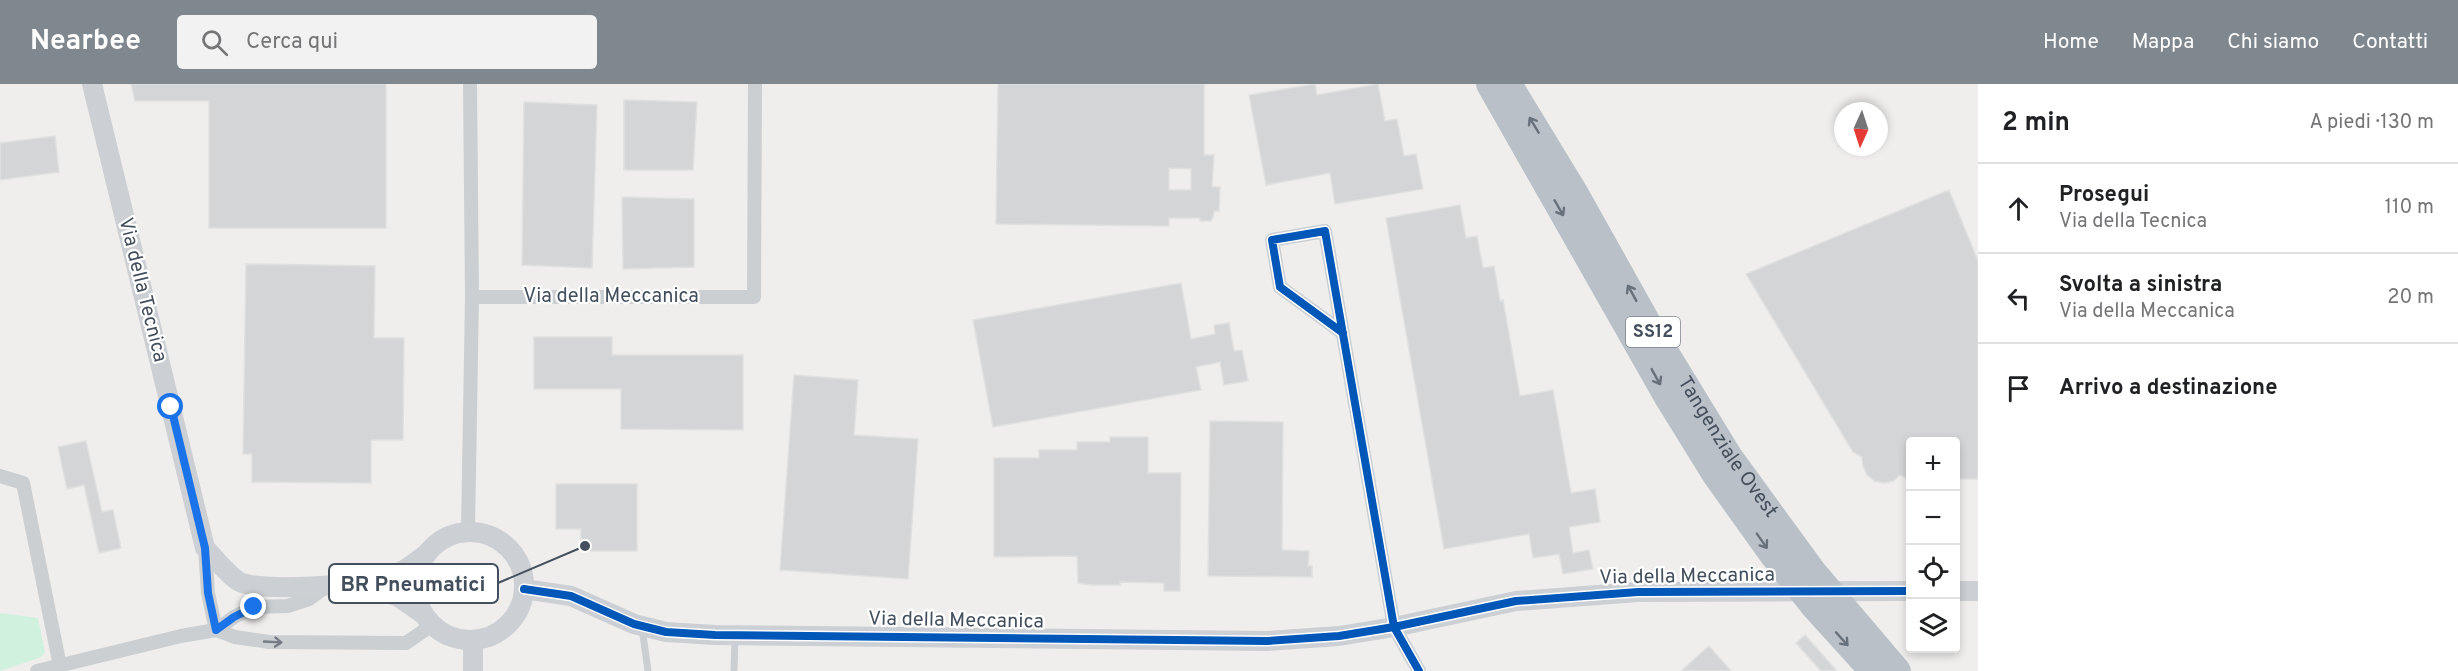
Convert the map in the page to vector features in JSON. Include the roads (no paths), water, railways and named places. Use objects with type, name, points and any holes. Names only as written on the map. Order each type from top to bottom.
[{"type":"highway","name":"Tangenziale Ovest","points":[[1489,84],[1668,399],[1715,475],[1813,606],[1872,671]]},
{"type":"highway","name":"Tangenziale Ovest","points":[[1509,84],[1576,194],[1651,328],[1730,457],[1813,571],[1898,671]]},
{"type":"street","name":"Via della Tecnica","points":[[92,84],[205,548],[208,593],[216,630]]},
{"type":"street","points":[[468,531],[471,297],[470,84]]},
{"type":"street","name":"Via della Meccanica","points":[[471,297],[754,297],[754,84]]},
{"type":"street","points":[[1343,333],[1280,287],[1272,240],[1325,231],[1343,333],[1394,627],[1419,671]]},
{"type":"street","points":[[0,476],[22,483],[60,666]]},
{"type":"street","points":[[205,548],[239,582],[259,586],[353,585],[388,577],[408,568],[425,555],[436,542],[452,534],[468,531],[490,536],[509,548],[518,560],[523,574],[524,589],[522,602],[508,624],[486,638],[473,640],[451,636],[397,596],[353,585]]},
{"type":"street","points":[[425,555],[416,574],[416,595],[428,620]]},
{"type":"street","points":[[37,671],[181,636],[216,630],[234,617],[254,607],[288,606],[309,599],[328,585]]},
{"type":"street","name":"Via della Meccanica","points":[[524,589],[571,596],[642,626],[666,632],[735,635],[1267,641],[1339,636],[1516,602],[1638,591],[1906,591]]},
{"type":"street","points":[[1960,591],[1978,591]]},
{"type":"street","points":[[216,630],[235,637],[269,642],[406,643],[428,620]]},
{"type":"street","points":[[473,640],[473,671]]},
{"type":"lane","points":[[642,626],[648,671]]},
{"type":"lane","points":[[734,671],[735,635]]},
{"type":"place","name":"BR Pneumatici","points":[[585,546]]}]
